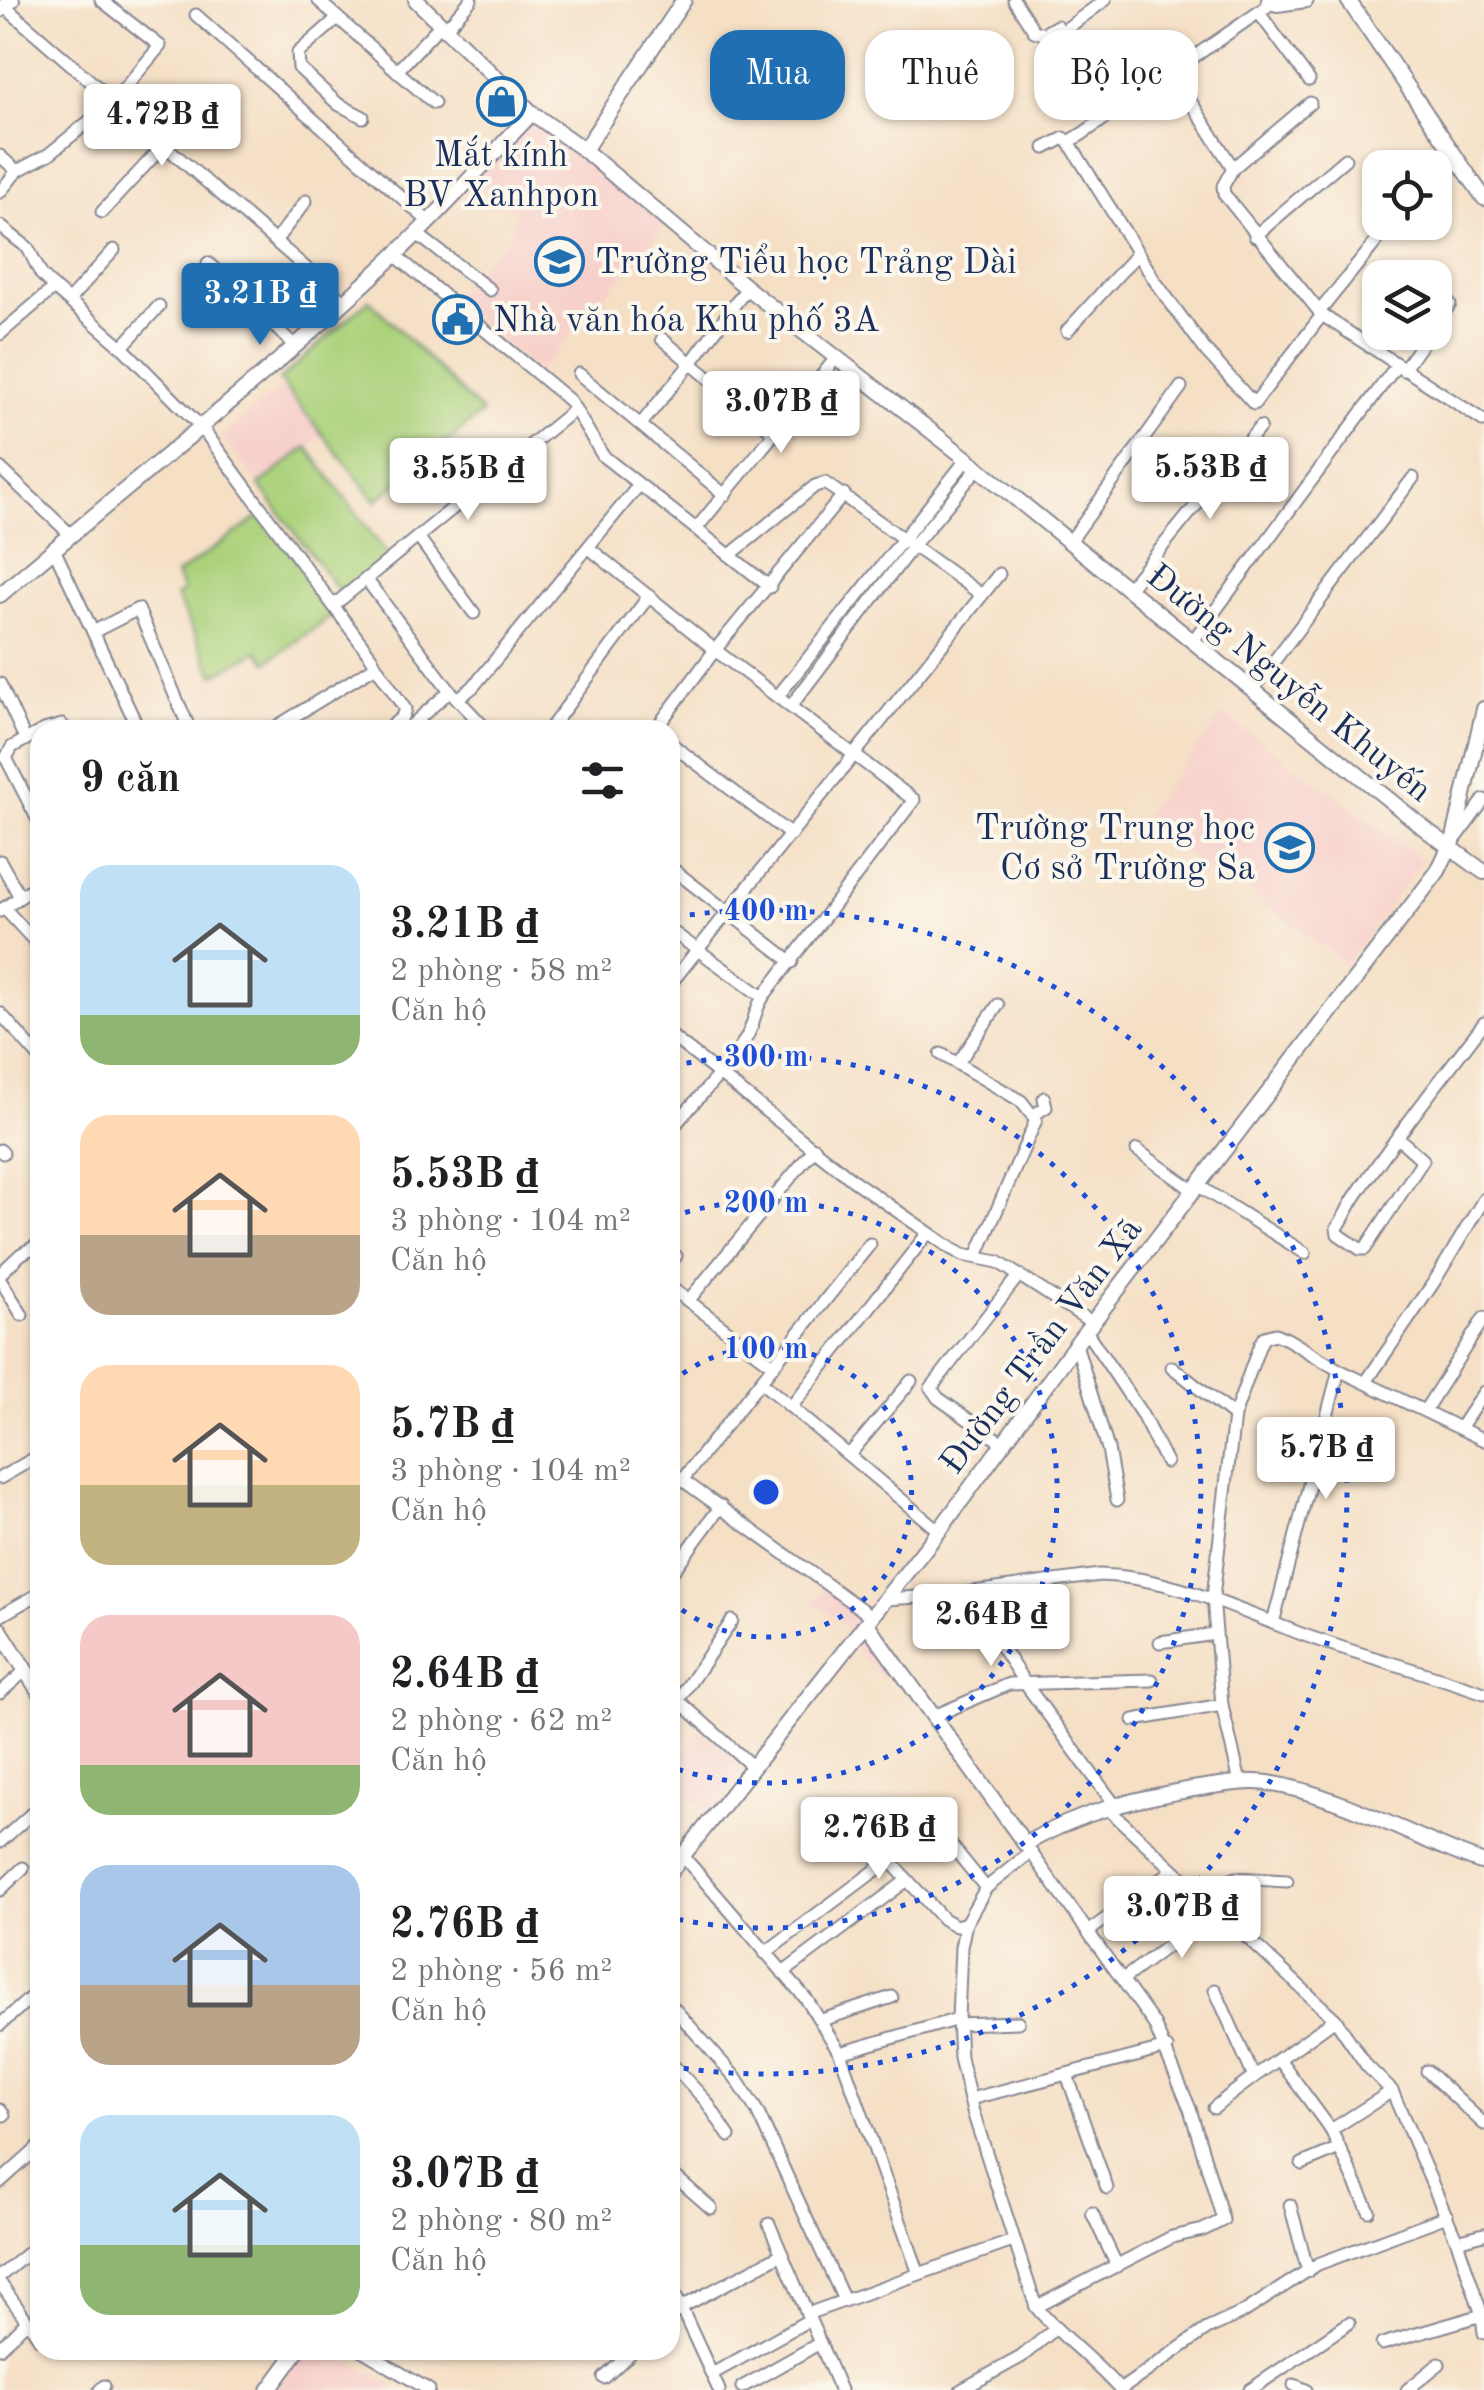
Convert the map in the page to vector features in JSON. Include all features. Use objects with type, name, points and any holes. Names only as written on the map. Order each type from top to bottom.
[{"type":"street","points":[[0,192],[17,171],[49,154],[114,102],[160,46],[101,0]]},
{"type":"street","points":[[318,0],[434,103]]},
{"type":"street","name":"Đường Nguyễn Khuyến","points":[[416,0],[532,113],[584,150],[747,288],[1484,872]]},
{"type":"street","points":[[397,71],[471,0]]},
{"type":"street","points":[[584,150],[684,0]]},
{"type":"street","points":[[1014,0],[1034,31]]},
{"type":"street","points":[[1065,30],[1105,0]]},
{"type":"street","points":[[1198,55],[1266,5],[1306,0]]},
{"type":"street","points":[[1348,0],[1484,198]]},
{"type":"street","points":[[5,4],[345,302]]},
{"type":"street","points":[[1266,5],[1309,80]]},
{"type":"street","points":[[196,15],[429,222]]},
{"type":"street","points":[[338,18],[298,53],[299,68],[338,104],[364,117]]},
{"type":"street","points":[[102,212],[212,93]]},
{"type":"street","points":[[1310,103],[1233,168],[1223,186],[1224,194],[1320,314],[1484,421]]},
{"type":"street","points":[[0,594],[202,428],[345,302],[429,222],[532,113]]},
{"type":"street","points":[[1198,113],[1233,168]]},
{"type":"street","points":[[1070,142],[1103,120]]},
{"type":"street","points":[[1046,148],[1064,138],[1070,142],[1138,254],[1206,351],[1254,404],[1378,240]]},
{"type":"street","points":[[0,156],[17,171]]},
{"type":"street","points":[[1255,236],[1345,159]]},
{"type":"street","points":[[276,240],[306,201]]},
{"type":"street","points":[[0,226],[28,248],[54,288],[122,346],[202,428],[376,666],[405,710],[398,720]]},
{"type":"street","points":[[417,234],[490,290]]},
{"type":"street","points":[[69,300],[114,250]]},
{"type":"street","points":[[1067,332],[1138,254]]},
{"type":"street","points":[[396,255],[570,401],[604,456],[770,587]]},
{"type":"street","points":[[208,263],[295,346]]},
{"type":"street","points":[[0,334],[54,288]]},
{"type":"street","points":[[641,424],[747,288]]},
{"type":"street","points":[[122,346],[160,306]]},
{"type":"street","points":[[662,340],[773,432]]},
{"type":"street","points":[[1192,642],[1323,464],[1415,350]]},
{"type":"street","points":[[696,529],[836,358]]},
{"type":"street","points":[[579,374],[725,494]]},
{"type":"street","points":[[1068,542],[1181,387]]},
{"type":"street","points":[[334,605],[575,410]]},
{"type":"street","points":[[1127,590],[1260,427]]},
{"type":"street","points":[[1310,454],[1323,464]]},
{"type":"street","points":[[778,696],[972,464]]},
{"type":"street","points":[[0,468],[71,534]]},
{"type":"street","points":[[1252,690],[1413,478]]},
{"type":"street","points":[[730,555],[820,484],[844,494],[982,595]]},
{"type":"street","points":[[420,720],[454,695],[473,687],[640,485]]},
{"type":"street","points":[[662,720],[844,494]]},
{"type":"street","points":[[418,537],[474,612]]},
{"type":"street","points":[[791,706],[908,542]]},
{"type":"street","points":[[54,548],[134,720]]},
{"type":"street","points":[[589,548],[715,650],[914,800],[762,997],[756,1007],[754,1025],[722,1075],[680,1120]]},
{"type":"street","points":[[680,972],[999,574]]},
{"type":"street","points":[[366,579],[454,695],[478,720]]},
{"type":"street","points":[[556,720],[649,596]]},
{"type":"street","points":[[93,632],[138,608],[186,720]]},
{"type":"street","points":[[287,720],[376,666]]},
{"type":"street","points":[[0,684],[22,732]]},
{"type":"street","name":"Đường Trần Văn Xã","points":[[680,1860],[870,1620],[1438,871],[1451,845],[1484,709]]},
{"type":"street","points":[[30,737],[12,747],[6,758],[30,805]]},
{"type":"street","points":[[680,751],[790,836]]},
{"type":"street","points":[[1451,845],[1484,800]]},
{"type":"street","points":[[0,862],[20,897]]},
{"type":"street","points":[[680,874],[792,962]]},
{"type":"street","points":[[30,890],[2,909],[30,938]]},
{"type":"street","points":[[680,937],[762,997]]},
{"type":"street","points":[[958,1063],[998,1006]]},
{"type":"street","points":[[0,1013],[30,1047]]},
{"type":"street","points":[[1398,1138],[1422,1160],[1365,1248],[1360,1249],[1338,1234],[1337,1228],[1354,1198],[1398,1138],[1484,1023]]},
{"type":"street","points":[[680,1043],[854,1181],[928,1233],[963,1255],[998,1262],[1090,1327],[1142,1412],[1166,1462]]},
{"type":"street","points":[[941,1054],[1022,1101],[1036,1125],[978,1256]]},
{"type":"street","points":[[1034,1116],[1048,1105]]},
{"type":"street","points":[[688,1300],[815,1148]]},
{"type":"street","points":[[1137,1150],[1305,1253]]},
{"type":"street","points":[[1366,1382],[1434,1282],[1484,1198]]},
{"type":"street","points":[[791,1407],[928,1233]]},
{"type":"street","points":[[870,1244],[682,1480],[870,1620],[934,1716],[1123,1978],[1167,2048],[1223,2220],[1172,2238],[1036,2307]]},
{"type":"street","points":[[22,1316],[0,1276],[30,1249]]},
{"type":"street","points":[[1002,1444],[938,1398],[931,1388],[1019,1275]]},
{"type":"street","points":[[680,1294],[774,1365]]},
{"type":"street","points":[[1425,1410],[1484,1318]]},
{"type":"street","points":[[1240,1782],[1222,1704],[1213,1598],[1234,1416],[1264,1337],[1275,1334],[1287,1339],[1339,1370],[1484,1440]]},
{"type":"street","points":[[1076,1344],[1108,1450],[1116,1500]]},
{"type":"street","points":[[1172,1367],[1234,1416]]},
{"type":"street","points":[[1273,1624],[1339,1370]]},
{"type":"street","points":[[849,1455],[911,1380]]},
{"type":"street","points":[[761,1382],[939,1530]]},
{"type":"street","points":[[1460,1428],[1484,1392]]},
{"type":"street","points":[[0,1478],[30,1461]]},
{"type":"street","points":[[680,1561],[721,1506]]},
{"type":"street","points":[[886,1599],[1120,1576],[1213,1598],[1273,1624],[1484,1694]]},
{"type":"street","points":[[0,1616],[30,1598]]},
{"type":"street","points":[[680,1689],[732,1621]]},
{"type":"street","points":[[1,1633],[30,1676]]},
{"type":"street","points":[[993,1634],[1110,1805],[1173,1870],[1336,2019],[1367,2066],[1392,2091],[1457,2242],[1482,2315],[1484,2333]]},
{"type":"street","points":[[1160,1642],[1215,1634]]},
{"type":"street","points":[[0,1693],[26,1670]]},
{"type":"street","points":[[934,1716],[995,1688],[1024,1682],[1152,1680]]},
{"type":"street","points":[[680,1702],[753,1768]]},
{"type":"street","points":[[1134,1720],[1222,1704]]},
{"type":"street","points":[[1447,2216],[1318,2264],[1244,2312],[1207,2329],[1120,2390],[1036,2307],[960,2058],[961,1948],[966,1923],[986,1888],[1028,1848],[1110,1805],[1240,1782],[1264,1782],[1361,1812],[1484,1863]]},
{"type":"street","points":[[867,1806],[852,1818],[888,1862],[950,1925],[966,1923]]},
{"type":"street","points":[[926,1814],[986,1888]]},
{"type":"street","points":[[0,1842],[30,1815]]},
{"type":"street","points":[[683,1856],[822,2020],[840,2053],[918,2274]]},
{"type":"street","points":[[765,1953],[888,1862]]},
{"type":"street","points":[[0,1890],[23,1868]]},
{"type":"street","points":[[1089,1932],[1173,1870]]},
{"type":"street","points":[[1202,1896],[1235,1878],[1287,1881]]},
{"type":"street","points":[[783,1973],[906,1880]]},
{"type":"street","points":[[1123,1978],[1216,1910]]},
{"type":"street","points":[[1214,1990],[1253,2075]]},
{"type":"street","points":[[822,2020],[892,1997]]},
{"type":"street","points":[[0,2025],[30,2001]]},
{"type":"street","points":[[680,2015],[735,2077],[758,2111],[844,2300]]},
{"type":"street","points":[[1214,2108],[1253,2075],[1336,2019]]},
{"type":"street","points":[[840,2053],[958,2021],[1018,2022]]},
{"type":"street","points":[[970,2098],[1167,2048]]},
{"type":"street","points":[[1280,2059],[1331,2130],[1369,2211]]},
{"type":"street","points":[[1427,2072],[1484,2124]]},
{"type":"street","points":[[680,2073],[706,2101],[729,2136]]},
{"type":"street","points":[[1068,2074],[1107,2188]]},
{"type":"street","points":[[1331,2130],[1392,2091]]},
{"type":"street","points":[[1302,2164],[1338,2148]]},
{"type":"street","points":[[0,2182],[30,2155]]},
{"type":"street","points":[[680,2181],[711,2208]]},
{"type":"street","points":[[1290,2205],[1308,2271]]},
{"type":"street","points":[[1092,2213],[1116,2266]]},
{"type":"street","points":[[769,2224],[840,2390]]},
{"type":"street","points":[[1457,2242],[1484,2234]]},
{"type":"street","points":[[712,2374],[844,2300],[1013,2241]]},
{"type":"street","points":[[30,2252],[0,2279],[30,2325]]},
{"type":"street","points":[[682,2307],[782,2254]]},
{"type":"street","points":[[680,2303],[719,2390]]},
{"type":"street","points":[[1382,2344],[1482,2315]]},
{"type":"street","points":[[0,2348],[27,2321]]},
{"type":"street","points":[[1250,2390],[1349,2323]]},
{"type":"street","points":[[966,2389],[1021,2357],[1054,2329]]},
{"type":"street","points":[[742,2387],[820,2343]]},
{"type":"street","points":[[269,2390],[291,2360]]},
{"type":"street","points":[[379,2360],[429,2390]]},
{"type":"street","points":[[604,2378],[623,2360]]},
{"type":"street","points":[[1407,2390],[1439,2364]]},
{"type":"shaded area","name":"Trường Tiểu học Trảng Dài","points":[[532,120],[666,225],[538,372],[450,298],[513,232],[510,227],[517,214],[477,179]]},
{"type":"shaded area","points":[[284,386],[323,435],[259,485],[222,436]]},
{"type":"shaded area","name":"Trường Trung học Cơ sở Trường Sa","points":[[1224,714],[1423,860],[1346,964],[1228,876],[1222,882],[1140,821]]},
{"type":"shaded area","points":[[825,1586],[866,1616],[853,1632],[813,1603]]},
{"type":"shaded area","points":[[867,1633],[893,1669],[883,1679],[854,1649]]},
{"type":"shaded area","points":[[703,1728],[747,1766],[710,1814],[680,1789],[680,1756]]},
{"type":"shaded area","points":[[298,2360],[350,2360],[398,2390],[276,2390]]},
{"type":"green space","points":[[369,300],[482,413],[376,501],[279,380]]},
{"type":"green space","points":[[307,447],[389,557],[341,594],[259,485]]},
{"type":"green space","points":[[263,514],[336,613],[267,662],[258,651],[214,675],[176,596],[183,592],[176,575]]},
{"type":"place","name":"Mắt kính BV Xanhpon","points":[[501,102]]},
{"type":"place","name":"Trường Tiểu học Trảng Dài","points":[[560,261]]},
{"type":"place","name":"Nhà văn hóa Khu phố 3A","points":[[458,319]]},
{"type":"place","name":"Trường Trung học Cơ sở Trường Sa","points":[[1290,847]]}]
